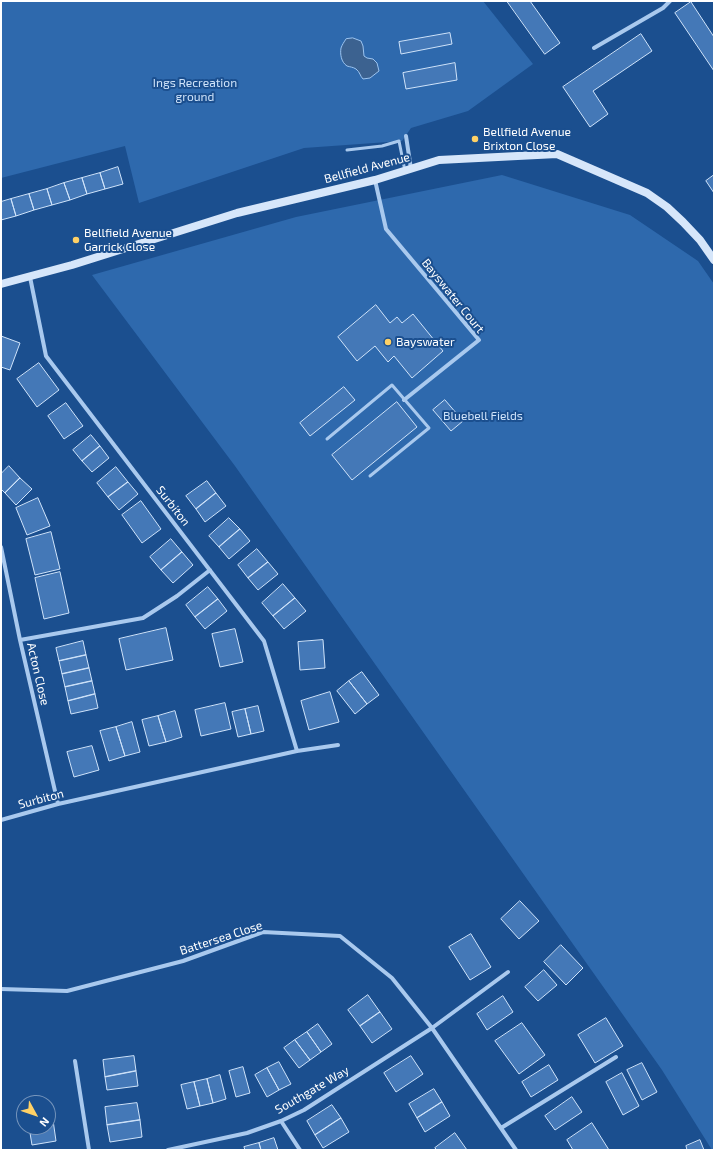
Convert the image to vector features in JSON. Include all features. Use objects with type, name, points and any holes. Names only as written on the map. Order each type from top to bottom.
[{"type":"street","points":[[594,48],[663,8],[670,1]]},
{"type":"street","points":[[406,136],[408,170]]},
{"type":"street","name":"Bellfield Avenue","points":[[1,284],[72,265],[233,214],[375,180],[439,160],[557,154],[647,193],[667,207],[683,222],[713,257]]},
{"type":"street","name":"Bayswater Court","points":[[375,180],[386,229],[479,340],[404,400]]},
{"type":"street","name":"Surbiton","points":[[30,277],[46,356],[264,641],[297,751]]},
{"type":"street","name":"Acton Close","points":[[1,547],[20,640],[58,804]]},
{"type":"street","points":[[20,640],[144,618],[177,596],[210,570]]},
{"type":"street","name":"Surbiton","points":[[1,820],[58,804],[297,751],[338,745]]},
{"type":"street","name":"Battersea Close","points":[[1,989],[67,991],[183,961],[263,932],[340,936],[392,978],[432,1028],[516,1150]]},
{"type":"street","name":"Southgate Way","points":[[168,1150],[247,1133],[281,1121],[304,1110],[432,1028],[508,972]]},
{"type":"street","points":[[501,1128],[616,1057]]},
{"type":"street","points":[[75,1061],[89,1150]]},
{"type":"street","points":[[281,1121],[300,1150]]},
{"type":"lane","points":[[347,150],[382,146],[399,141],[408,170]]},
{"type":"lane","points":[[327,439],[392,385],[429,428],[370,476]]},
{"type":"green space","name":"Ings Recreation ground","points":[[1,1],[483,1],[533,64],[468,111],[411,128],[402,141],[304,148],[139,203],[125,146],[1,178]]},
{"type":"green space","name":"Bluebell Fields","points":[[502,175],[630,215],[698,261],[714,284],[714,1150],[712,1150],[662,1070],[235,466],[92,275],[296,217]]},
{"type":"shaded area","points":[[353,38],[361,41],[364,56],[373,59],[377,63],[379,71],[370,78],[363,79],[357,70],[347,66],[341,58],[341,48],[346,39]]},
{"type":"building","points":[[507,1],[530,1],[560,43],[545,54]]},
{"type":"building","points":[[691,2],[714,37],[714,71],[675,13]]},
{"type":"building","points":[[450,33],[452,44],[401,54],[399,42]]},
{"type":"building","points":[[641,34],[652,51],[593,91],[608,114],[590,127],[563,87]]},
{"type":"building","points":[[455,63],[457,80],[406,89],[403,73]]},
{"type":"building","points":[[118,167],[123,184],[105,189],[100,173]]},
{"type":"building","points":[[100,173],[105,189],[87,194],[82,178]]},
{"type":"building","points":[[714,175],[714,193],[706,181]]},
{"type":"building","points":[[82,178],[87,194],[70,200],[64,183]]},
{"type":"building","points":[[64,183],[70,200],[52,205],[47,189]]},
{"type":"building","points":[[47,189],[52,205],[34,210],[29,194]]},
{"type":"building","points":[[29,194],[34,210],[16,216],[11,199]]},
{"type":"building","points":[[11,199],[16,216],[1,220],[1,202]]},
{"type":"building","name":"Bayswater","points":[[376,305],[390,323],[397,317],[402,323],[413,314],[443,351],[412,378],[394,356],[388,362],[375,346],[357,361],[338,337]]},
{"type":"building","points":[[1,336],[20,343],[10,370],[1,367]]},
{"type":"building","points":[[39,363],[59,390],[37,407],[17,379]]},
{"type":"building","points":[[344,387],[355,400],[310,436],[300,423]]},
{"type":"building","points":[[445,400],[463,421],[451,431],[433,410]]},
{"type":"building","points":[[397,402],[417,427],[352,480],[332,455]]},
{"type":"building","points":[[66,403],[83,426],[64,439],[48,416]]},
{"type":"building","points":[[91,435],[100,446],[82,461],[73,450]]},
{"type":"building","points":[[100,446],[109,458],[92,472],[82,461]]},
{"type":"building","points":[[9,466],[20,478],[5,493],[1,489],[1,474]]},
{"type":"building","points":[[116,467],[128,482],[108,497],[97,483]]},
{"type":"building","points":[[20,478],[32,489],[16,505],[5,493]]},
{"type":"building","points":[[207,481],[216,493],[196,509],[186,496]]},
{"type":"building","points":[[128,482],[138,494],[119,510],[108,497]]},
{"type":"building","points":[[216,493],[226,506],[205,522],[196,509]]},
{"type":"building","points":[[38,498],[50,526],[27,535],[16,508]]},
{"type":"building","points":[[141,501],[161,529],[142,543],[122,515]]},
{"type":"building","points":[[229,518],[240,529],[219,547],[209,536]]},
{"type":"building","points":[[240,529],[250,541],[229,559],[219,547]]},
{"type":"building","points":[[51,532],[60,569],[35,575],[26,539]]},
{"type":"building","points":[[171,539],[182,552],[161,570],[150,557]]},
{"type":"building","points":[[257,549],[268,562],[248,578],[238,565]]},
{"type":"building","points":[[182,552],[193,565],[173,583],[161,570]]},
{"type":"building","points":[[268,562],[278,574],[258,590],[248,578]]},
{"type":"building","points":[[60,572],[69,613],[44,619],[35,578]]},
{"type":"building","points":[[283,584],[295,598],[273,616],[262,603]]},
{"type":"building","points":[[208,587],[218,599],[195,617],[186,605]]},
{"type":"building","points":[[295,598],[306,611],[284,629],[273,616]]},
{"type":"building","points":[[218,599],[227,611],[205,629],[195,617]]},
{"type":"building","points":[[166,628],[173,660],[126,670],[119,639]]},
{"type":"building","points":[[235,629],[243,662],[220,667],[212,634]]},
{"type":"building","points":[[323,640],[325,668],[300,670],[298,642]]},
{"type":"building","points":[[83,641],[86,655],[59,661],[56,648]]},
{"type":"building","points":[[86,655],[89,668],[62,674],[59,661]]},
{"type":"building","points":[[89,668],[92,681],[65,687],[62,674]]},
{"type":"building","points":[[362,672],[379,695],[367,704],[349,681]]},
{"type":"building","points":[[92,681],[95,694],[68,701],[65,687]]},
{"type":"building","points":[[349,681],[367,704],[355,714],[337,691]]},
{"type":"building","points":[[330,692],[339,722],[309,730],[301,701]]},
{"type":"building","points":[[95,694],[98,708],[71,714],[68,701]]},
{"type":"building","points":[[225,703],[231,729],[201,736],[195,710]]},
{"type":"building","points":[[258,706],[264,731],[251,734],[245,709]]},
{"type":"building","points":[[245,709],[251,734],[238,737],[232,712]]},
{"type":"building","points":[[175,711],[182,737],[166,742],[158,716]]},
{"type":"building","points":[[158,716],[166,742],[149,746],[142,720]]},
{"type":"building","points":[[132,722],[140,752],[125,756],[116,727]]},
{"type":"building","points":[[116,727],[125,756],[109,761],[100,731]]},
{"type":"building","points":[[92,746],[99,770],[74,777],[67,752]]},
{"type":"building","points":[[520,901],[539,921],[519,939],[501,919]]},
{"type":"building","points":[[471,934],[491,967],[470,980],[449,947]]},
{"type":"building","points":[[561,945],[583,968],[566,985],[544,962]]},
{"type":"building","points":[[544,970],[557,985],[538,1001],[525,987]]},
{"type":"building","points":[[368,995],[380,1012],[360,1026],[348,1010]]},
{"type":"building","points":[[503,996],[513,1012],[487,1030],[477,1014]]},
{"type":"building","points":[[380,1012],[392,1029],[372,1043],[360,1026]]},
{"type":"building","points":[[606,1018],[623,1046],[595,1063],[578,1035]]},
{"type":"building","points":[[522,1023],[545,1055],[519,1074],[495,1041]]},
{"type":"building","points":[[318,1024],[332,1044],[321,1052],[307,1032]]},
{"type":"building","points":[[307,1032],[321,1052],[310,1060],[295,1040]]},
{"type":"building","points":[[295,1040],[310,1060],[299,1068],[284,1048]]},
{"type":"building","points":[[134,1056],[136,1071],[105,1077],[103,1060]]},
{"type":"building","points":[[411,1056],[423,1074],[396,1092],[384,1073]]},
{"type":"building","points":[[279,1062],[291,1084],[279,1090],[267,1068]]},
{"type":"building","points":[[642,1063],[657,1092],[642,1100],[627,1070]]},
{"type":"building","points":[[549,1065],[558,1080],[531,1097],[522,1082]]},
{"type":"building","points":[[243,1067],[250,1093],[236,1097],[229,1071]]},
{"type":"building","points":[[267,1068],[279,1090],[267,1097],[255,1075]]},
{"type":"building","points":[[136,1071],[138,1086],[107,1090],[105,1077]]},
{"type":"building","points":[[622,1073],[639,1106],[623,1115],[606,1082]]},
{"type":"building","points":[[220,1075],[226,1099],[213,1103],[207,1079]]},
{"type":"building","points":[[207,1079],[213,1103],[200,1106],[194,1082]]},
{"type":"building","points":[[194,1082],[200,1106],[187,1109],[181,1085]]},
{"type":"building","points":[[434,1089],[442,1102],[417,1118],[409,1104]]},
{"type":"building","points":[[572,1097],[582,1112],[555,1130],[545,1116]]},
{"type":"building","points":[[442,1102],[450,1116],[425,1132],[417,1118]]},
{"type":"building","points":[[137,1103],[140,1120],[107,1125],[105,1107]]},
{"type":"building","points":[[332,1105],[341,1118],[315,1135],[307,1121]]},
{"type":"building","points":[[341,1118],[349,1132],[323,1148],[315,1135]]},
{"type":"building","points":[[140,1120],[142,1137],[110,1142],[107,1125]]},
{"type":"building","points":[[592,1123],[609,1150],[573,1150],[567,1140]]},
{"type":"building","points":[[455,1133],[467,1150],[437,1150],[435,1148]]},
{"type":"building","points":[[30,1135],[55,1135],[56,1141],[32,1145]]},
{"type":"building","points":[[274,1138],[278,1150],[261,1150],[259,1143]]},
{"type":"building","points":[[700,1140],[704,1150],[687,1150],[686,1146]]},
{"type":"building","points":[[259,1143],[261,1150],[245,1150],[244,1147]]},
{"type":"place","name":"Bellfield Avenue Brixton Close","points":[[475,139]]},
{"type":"place","name":"Bellfield Avenue Garrick Close","points":[[76,240]]},
{"type":"place","name":"Bayswater","points":[[388,342]]}]
